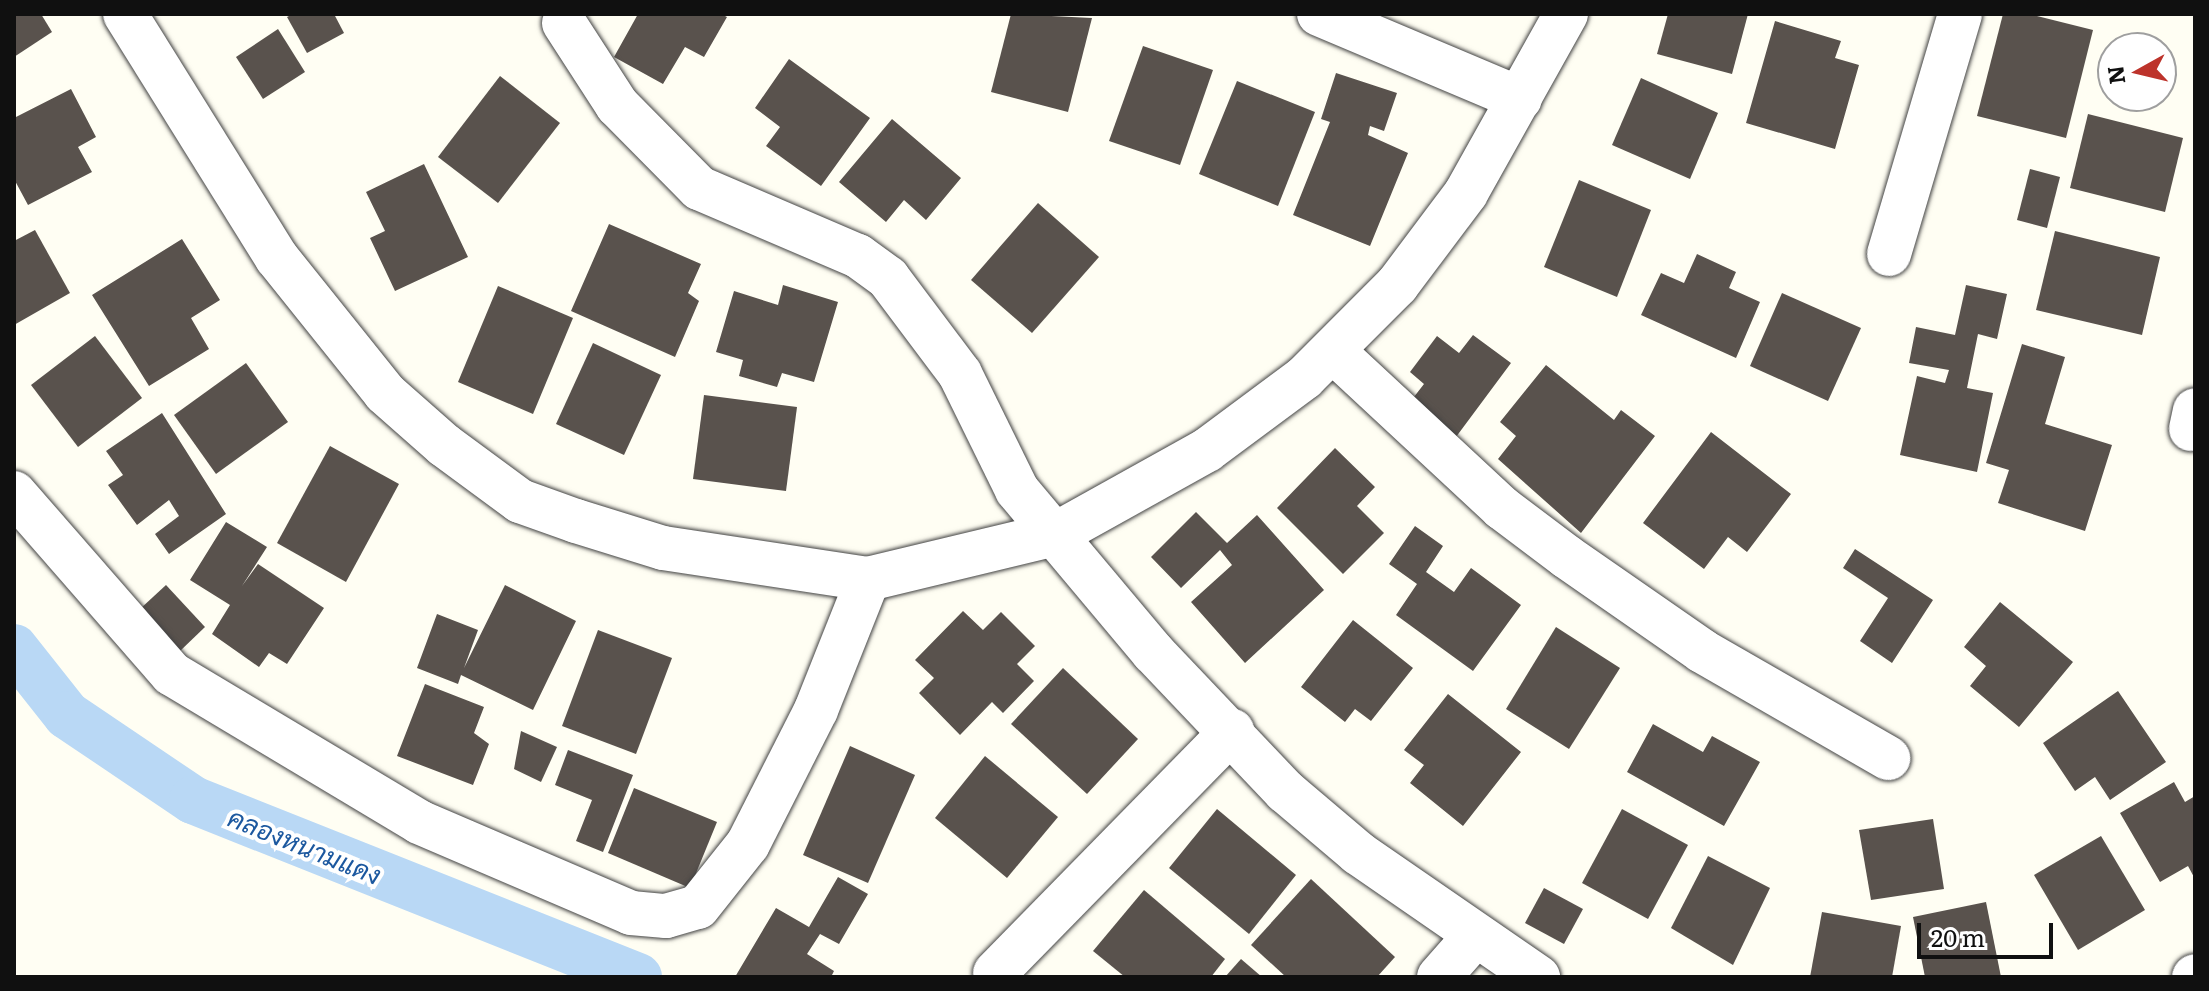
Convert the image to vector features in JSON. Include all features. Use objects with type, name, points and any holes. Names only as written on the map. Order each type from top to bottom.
[{"type":"street","points":[[125,14],[277,258],[385,393],[444,445],[520,501],[576,521],[663,548],[868,579],[985,555],[1056,534],[1207,450],[1333,351],[1397,285],[1466,193],[1566,14]]},
{"type":"street","points":[[1319,14],[1520,99]]},
{"type":"street","points":[[1889,254],[1960,14]]},
{"type":"street","points":[[564,23],[617,105],[699,188],[858,256],[888,278],[960,374],[1017,490],[1153,652],[1232,731],[1285,791],[1358,853],[1538,977]]},
{"type":"street","points":[[1333,351],[1502,508],[1567,557],[1702,651],[1888,758]]},
{"type":"street","points":[[14,493],[172,674],[419,822],[631,913],[666,916],[698,907],[748,844],[816,710],[868,579]]},
{"type":"street","points":[[995,973],[1232,731]]},
{"type":"street","points":[[1439,977],[1475,936]]},
{"type":"building","points":[[14,14],[41,14],[52,32],[14,57]]},
{"type":"building","points":[[293,14],[334,14],[344,33],[307,53],[287,17]]},
{"type":"building","points":[[638,14],[721,14],[727,17],[704,57],[685,47],[663,84],[614,57]]},
{"type":"building","points":[[1011,14],[1092,18],[1068,112],[991,92]]},
{"type":"building","points":[[1668,14],[1748,14],[1732,74],[1657,54]]},
{"type":"building","points":[[2003,14],[2029,14],[2093,30],[2066,138],[1977,116]]},
{"type":"building","points":[[1775,21],[1841,41],[1835,58],[1859,65],[1835,149],[1746,123]]},
{"type":"building","points":[[278,29],[305,72],[263,99],[236,57]]},
{"type":"building","points":[[1143,46],[1213,70],[1180,165],[1109,141]]},
{"type":"building","points":[[789,59],[870,118],[821,186],[766,146],[780,127],[755,108]]},
{"type":"building","points":[[1336,73],[1397,93],[1384,131],[1370,126],[1368,135],[1408,153],[1370,246],[1293,215],[1330,122],[1321,119]]},
{"type":"building","points":[[500,76],[560,123],[498,203],[438,157]]},
{"type":"building","points":[[1641,78],[1718,113],[1690,179],[1612,145]]},
{"type":"building","points":[[1237,81],[1315,112],[1278,206],[1199,174]]},
{"type":"building","points":[[71,89],[96,137],[78,147],[92,172],[28,205],[14,179],[14,118]]},
{"type":"building","points":[[2088,114],[2183,138],[2165,212],[2070,188]]},
{"type":"building","points":[[892,119],[961,178],[926,220],[904,200],[886,222],[839,182]]},
{"type":"building","points":[[424,164],[468,257],[395,291],[370,238],[385,231],[366,192]]},
{"type":"building","points":[[2030,169],[2060,177],[2047,228],[2017,220]]},
{"type":"building","points":[[1579,180],[1651,210],[1617,297],[1544,267]]},
{"type":"building","points":[[1038,203],[1099,257],[1032,333],[971,280]]},
{"type":"building","points":[[609,224],[701,264],[688,293],[699,301],[675,357],[571,311]]},
{"type":"building","points":[[35,230],[70,293],[14,325],[14,241]]},
{"type":"building","points":[[2055,231],[2160,257],[2142,335],[2036,310]]},
{"type":"building","points":[[182,239],[220,300],[191,318],[209,349],[149,386],[92,295]]},
{"type":"building","points":[[1697,254],[1736,272],[1729,288],[1760,302],[1736,358],[1641,315],[1661,273],[1684,283]]},
{"type":"building","points":[[783,285],[838,302],[814,382],[782,373],[777,387],[739,376],[743,360],[716,352],[734,291],[778,305]]},
{"type":"building","points":[[1966,285],[2007,294],[1997,339],[1978,334],[1967,388],[1993,393],[1977,472],[1900,455],[1917,376],[1945,383],[1949,370],[1909,363],[1916,327],[1955,335]]},
{"type":"building","points":[[498,286],[573,318],[533,414],[458,382]]},
{"type":"building","points":[[1782,293],[1861,328],[1828,401],[1750,366]]},
{"type":"building","points":[[1473,335],[1511,363],[1456,437],[1410,402],[1424,384],[1410,372],[1437,336],[1459,353]]},
{"type":"building","points":[[95,336],[142,398],[78,447],[31,385]]},
{"type":"building","points":[[593,343],[661,375],[624,455],[556,424]]},
{"type":"building","points":[[2022,344],[2065,357],[2045,424],[2112,445],[2085,531],[1998,503],[2009,470],[1986,463]]},
{"type":"building","points":[[246,363],[288,422],[216,474],[174,415]]},
{"type":"building","points":[[1546,365],[1614,420],[1621,410],[1655,436],[1581,533],[1498,459],[1516,436],[1500,422]]},
{"type":"building","points":[[704,395],[797,407],[786,491],[693,479]]},
{"type":"building","points":[[162,413],[226,514],[169,554],[155,534],[179,516],[169,500],[137,525],[108,485],[123,475],[106,451]]},
{"type":"building","points":[[1711,432],[1791,494],[1747,552],[1728,537],[1704,569],[1643,523]]},
{"type":"building","points":[[330,446],[399,484],[346,582],[277,543]]},
{"type":"building","points":[[1335,448],[1375,487],[1357,506],[1384,533],[1343,574],[1277,508]]},
{"type":"building","points":[[1196,512],[1227,543],[1257,515],[1324,590],[1245,663],[1191,602],[1232,565],[1220,550],[1181,588],[1151,557]]},
{"type":"building","points":[[226,522],[267,547],[242,586],[258,564],[324,608],[287,664],[269,653],[259,667],[212,634],[230,605],[190,580]]},
{"type":"building","points":[[1415,526],[1443,546],[1426,572],[1454,592],[1471,568],[1521,605],[1473,671],[1396,615],[1417,584],[1389,564]]},
{"type":"building","points":[[1855,549],[1933,600],[1892,663],[1860,641],[1888,598],[1843,568]]},
{"type":"building","points":[[166,585],[205,627],[179,652],[140,609]]},
{"type":"building","points":[[505,585],[576,621],[533,710],[461,675],[458,684],[417,668],[437,614],[478,630],[464,668]]},
{"type":"building","points":[[2000,602],[2073,662],[2019,727],[1970,686],[1986,666],[1964,647]]},
{"type":"building","points":[[963,611],[983,630],[1001,612],[1035,646],[1017,664],[1034,681],[1003,713],[992,702],[960,735],[919,693],[934,678],[915,660]]},
{"type":"building","points":[[1353,620],[1413,668],[1371,721],[1355,709],[1345,722],[1301,687]]},
{"type":"building","points":[[1556,627],[1620,668],[1569,749],[1506,709]]},
{"type":"building","points":[[598,630],[672,658],[636,754],[562,726]]},
{"type":"building","points":[[1063,668],[1138,739],[1087,794],[1011,724]]},
{"type":"building","points":[[425,684],[484,707],[474,733],[489,744],[473,785],[397,756]]},
{"type":"building","points":[[2118,691],[2166,762],[2110,800],[2095,777],[2075,791],[2043,743]]},
{"type":"building","points":[[1448,694],[1521,752],[1463,826],[1410,783],[1424,765],[1404,750]]},
{"type":"building","points":[[1653,724],[1703,752],[1712,736],[1760,762],[1724,826],[1627,772]]},
{"type":"building","points":[[521,731],[557,747],[541,782],[514,769]]},
{"type":"building","points":[[850,746],[915,775],[868,883],[803,855]]},
{"type":"building","points":[[568,750],[633,775],[603,852],[576,841],[592,800],[555,785]]},
{"type":"building","points":[[985,756],[1058,817],[1007,878],[935,818]]},
{"type":"building","points":[[2174,782],[2185,802],[2195,796],[2195,879],[2188,866],[2160,882],[2120,813]]},
{"type":"building","points":[[634,788],[717,822],[690,888],[608,853]]},
{"type":"building","points":[[1217,809],[1296,875],[1249,934],[1169,868]]},
{"type":"building","points":[[1622,809],[1688,845],[1648,919],[1582,883]]},
{"type":"building","points":[[1933,819],[1944,889],[1871,900],[1859,830]]},
{"type":"building","points":[[2101,836],[2145,910],[2078,950],[2034,875]]},
{"type":"building","points":[[1708,856],[1770,888],[1733,965],[1671,928]]},
{"type":"building","points":[[838,877],[868,894],[839,944],[820,934],[807,954],[834,971],[831,977],[735,977],[776,908],[809,927]]},
{"type":"building","points":[[1311,879],[1395,957],[1377,977],[1286,977],[1251,945]]},
{"type":"building","points":[[1544,888],[1583,909],[1564,944],[1525,923]]},
{"type":"building","points":[[1144,890],[1225,959],[1211,977],[1125,977],[1093,951]]},
{"type":"building","points":[[1986,902],[2001,977],[1925,977],[1913,917]]},
{"type":"building","points":[[1822,912],[1901,926],[1892,977],[1810,977]]},
{"type":"building","points":[[1241,959],[1262,977],[1225,977]]},
{"type":"waterway","name":"คลองหนามแดง","points":[[14,648],[67,715],[193,800],[638,977]]}]
